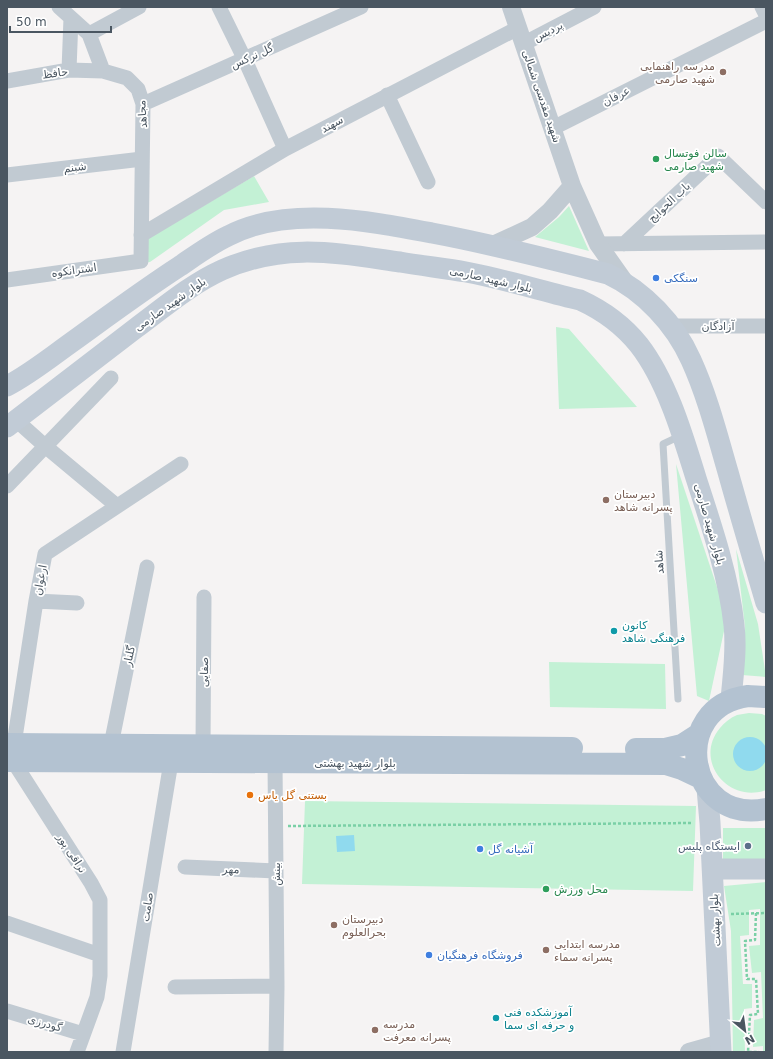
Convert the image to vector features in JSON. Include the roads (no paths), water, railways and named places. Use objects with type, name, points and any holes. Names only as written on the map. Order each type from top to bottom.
[{"type":"main road","points":[[7,386],[34,370],[140,292],[227,236],[257,224],[278,220],[303,218],[344,220],[404,228],[493,245],[608,274],[624,281],[645,299],[670,326],[691,359],[700,384],[766,602]]},
{"type":"main road","name":"بلوار شهید صارمی","points":[[12,423],[156,312],[207,278],[240,263],[264,256],[283,252],[346,254],[467,272],[580,300],[597,308],[624,327],[640,346],[653,366],[682,435],[707,512],[730,592],[734,626],[735,653],[731,700]]},
{"type":"main road","points":[[704,783],[696,764],[696,749],[699,734],[707,720],[718,708],[731,700],[749,696],[766,697]]},
{"type":"main road","name":"بلوار شهید بهشتی","points":[[10,753],[110,745],[665,749],[682,745],[699,734]]},
{"type":"main road","name":"بلوار شهید بهشتی","points":[[10,753],[171,762],[666,764],[682,768],[704,783],[717,798],[729,806],[743,810],[757,811],[766,809]]},
{"type":"main road","name":"بلوار بهشت","points":[[704,783],[710,823],[713,869],[721,1048]]},
{"type":"main road","points":[[713,869],[766,869]]},
{"type":"street","points":[[59,7],[89,34],[103,71]]},
{"type":"street","points":[[89,34],[139,7]]},
{"type":"street","points":[[219,7],[245,60],[285,149]]},
{"type":"street","name":"شهید مقدسی شمالی","points":[[511,7],[572,186],[598,244],[624,281]]},
{"type":"street","name":"پردیس","points":[[521,36],[594,7]]},
{"type":"street","points":[[762,7],[766,15]]},
{"type":"street","name":"گل نرکس","points":[[143,104],[245,60],[354,8]]},
{"type":"street","points":[[69,70],[71,18]]},
{"type":"street","name":"عرفان","points":[[553,128],[766,21]]},
{"type":"street","name":"سهند","points":[[141,235],[285,149],[387,95],[521,36]]},
{"type":"street","name":"حافظ","points":[[7,81],[69,70],[103,71]]},
{"type":"street","name":"مجاهد","points":[[103,71],[127,78],[138,89],[143,104],[141,260]]},
{"type":"street","points":[[387,95],[428,182]]},
{"type":"street","name":"باب الحوایج","points":[[624,244],[718,156],[766,202]]},
{"type":"street","name":"شبنم","points":[[7,175],[142,158]]},
{"type":"street","points":[[493,245],[532,227],[550,211],[572,186]]},
{"type":"street","points":[[598,244],[766,242]]},
{"type":"street","name":"اشترانکوه","points":[[7,280],[141,260]]},
{"type":"street","name":"آزادگان","points":[[670,326],[766,326]]},
{"type":"street","points":[[7,486],[111,378]]},
{"type":"street","points":[[12,423],[45,446],[117,506]]},
{"type":"street","name":"ارغوان","points":[[10,753],[45,554],[181,464]]},
{"type":"street","name":"گلنار","points":[[110,745],[147,567]]},
{"type":"street","name":"صفایی","points":[[203,746],[204,598]]},
{"type":"street","points":[[36,601],[77,603]]},
{"type":"street","name":"نراقی پور","points":[[10,753],[91,883],[100,900],[100,976],[97,997],[77,1052]]},
{"type":"street","name":"صامت","points":[[123,1052],[171,762]]},
{"type":"street","name":"بینش","points":[[275,762],[277,986],[276,1052]]},
{"type":"street","name":"مهر","points":[[185,868],[276,871]]},
{"type":"street","points":[[7,923],[100,955]]},
{"type":"street","points":[[175,987],[277,986]]},
{"type":"street","name":"گودرزی","points":[[7,1012],[83,1034]]},
{"type":"street","points":[[689,1052],[721,1048]]},
{"type":"lane","name":"شاهد","points":[[678,699],[663,444],[682,435]]},
{"type":"water","points":[[747,737],[753,737],[762,742],[766,748],[766,760],[762,766],[753,771],[747,771],[738,766],[733,757],[733,751],[738,742]]},
{"type":"water","points":[[354,835],[355,851],[337,852],[336,836]]},
{"type":"place","name":"مدرسه راهنمایی شهید صارمی","points":[[723,72]]},
{"type":"place","name":"سالن فوتسال شهید صارمی","points":[[656,159]]},
{"type":"place","name":"سنگکی","points":[[656,278]]},
{"type":"place","name":"دبیرستان پسرانه شاهد","points":[[606,500]]},
{"type":"place","name":"کانون فرهنگی شاهد","points":[[614,631]]},
{"type":"place","name":"بستنی گل یاس","points":[[250,795]]},
{"type":"place","name":"ایستگاه پلیس","points":[[748,846]]},
{"type":"place","name":"آشیانه گل","points":[[480,849]]},
{"type":"place","name":"محل ورزش","points":[[546,889]]},
{"type":"place","name":"دبیرستان بحرالعلوم","points":[[334,925]]},
{"type":"place","name":"مدرسه ابتدایی پسرانه سماء","points":[[546,950]]},
{"type":"place","name":"فروشگاه فرهنگیان","points":[[429,955]]},
{"type":"place","name":"آموزشکده فنی و حرفه ای سما","points":[[496,1018]]},
{"type":"place","name":"مدرسه پسرانه معرفت","points":[[375,1030]]}]
